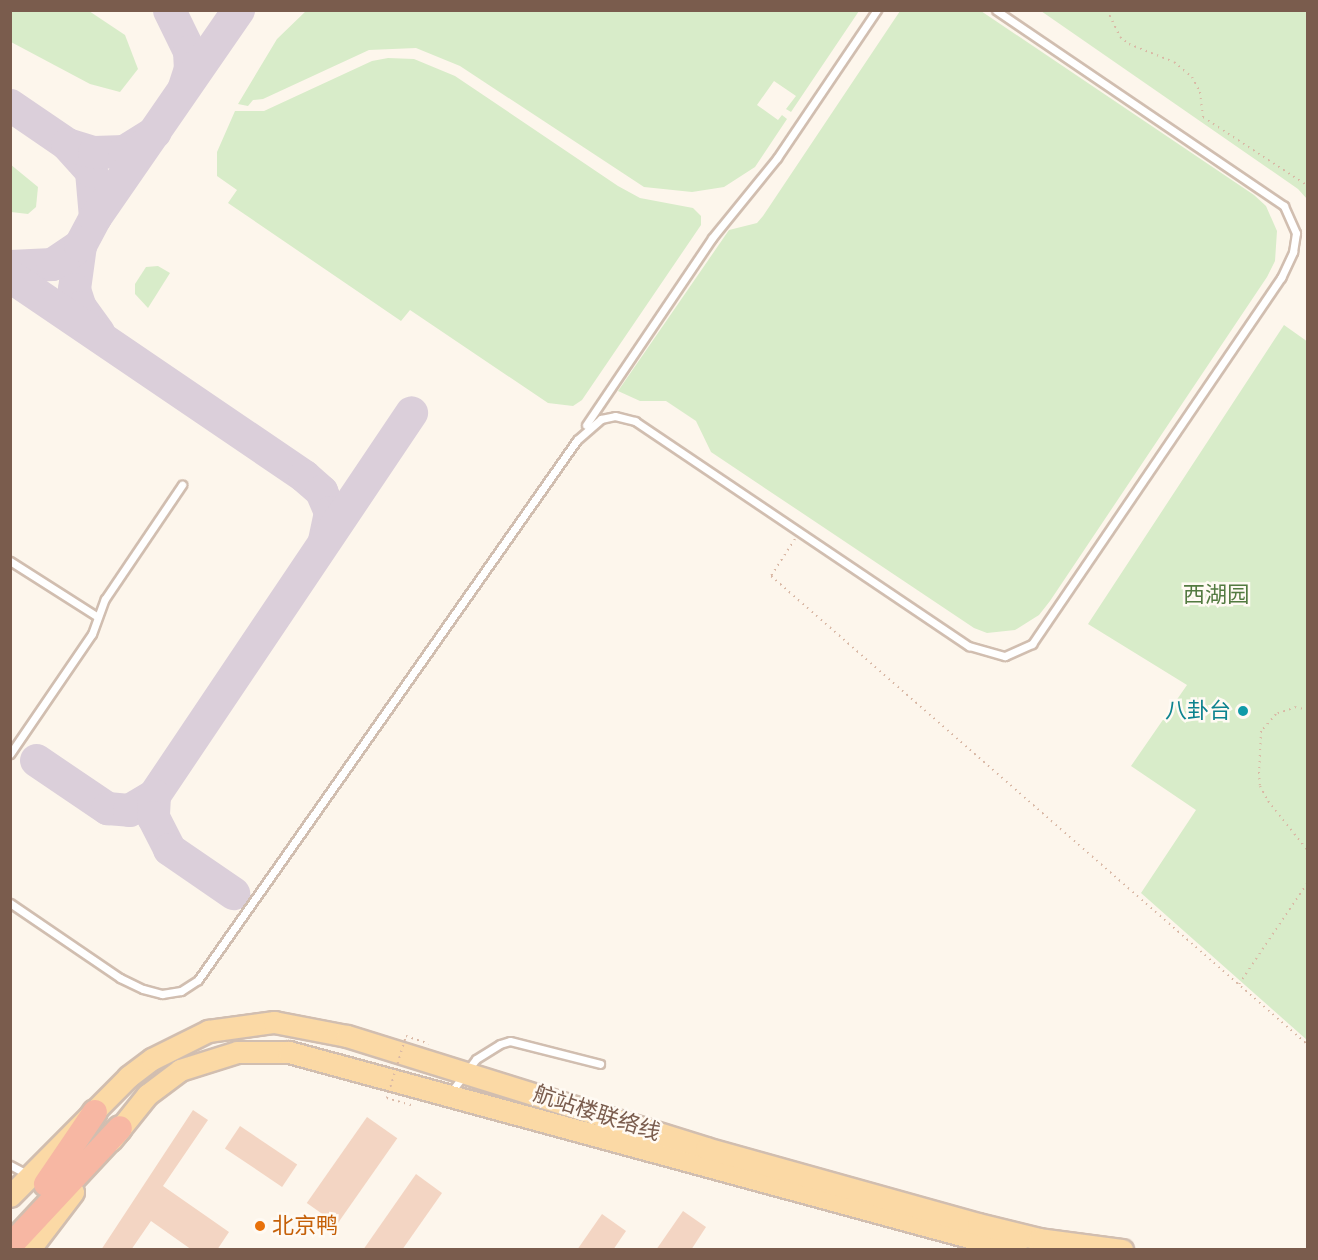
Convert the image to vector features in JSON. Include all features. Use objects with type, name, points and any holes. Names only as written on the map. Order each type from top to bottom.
[{"type":"highway","points":[[10,1246],[19,1216],[95,1112]]},
{"type":"highway","points":[[19,1216],[65,1183],[120,1128]]},
{"type":"main road","name":"航站楼联络线","points":[[19,1216],[32,1176],[128,1077],[164,1051],[208,1031],[245,1024],[274,1022],[324,1029],[465,1071],[706,1148],[978,1224],[1039,1239],[1122,1250]]},
{"type":"main road","name":"航站楼联络线","points":[[29,1250],[147,1095],[173,1074],[207,1059],[247,1051],[272,1050],[317,1057],[448,1096],[1017,1250]]},
{"type":"lane","points":[[10,903],[120,978],[143,989],[162,994],[181,991],[198,980],[577,440],[712,238],[788,143],[877,10]]},
{"type":"lane","points":[[577,440],[601,418],[630,418],[969,646],[996,656],[1011,656],[1025,649],[1062,604],[1281,278],[1293,252],[1295,224],[1284,206],[996,10]]},
{"type":"lane","points":[[10,754],[92,634],[105,599],[182,485]]},
{"type":"lane","points":[[10,561],[98,617]]},
{"type":"lane","points":[[448,1096],[465,1071],[486,1051],[510,1041],[600,1064]]},
{"type":"lane","points":[[10,1165],[32,1176]]},
{"type":"path","points":[[1107,10],[1120,37],[1129,45],[1174,62],[1192,77],[1200,92],[1203,117],[1308,186]]},
{"type":"path","points":[[800,532],[771,576],[1308,1045]]},
{"type":"path","points":[[1308,710],[1296,707],[1276,714],[1262,731],[1259,772],[1260,786],[1268,801],[1308,851]]},
{"type":"path","points":[[1239,984],[1308,882]]},
{"type":"path","points":[[411,1105],[387,1098],[406,1036],[429,1044]]},
{"type":"green space","points":[[11,10],[89,11],[125,35],[138,69],[120,92],[90,84],[11,42]]},
{"type":"green space","points":[[307,10],[859,11],[791,112],[786,109],[796,96],[774,81],[757,105],[778,120],[782,115],[787,119],[755,167],[724,187],[692,192],[644,187],[460,66],[416,48],[369,50],[263,99],[253,100],[248,106],[238,104],[277,39]]},
{"type":"green space","points":[[900,11],[981,11],[1254,195],[1266,206],[1277,231],[1275,261],[1267,277],[1050,601],[1039,615],[1015,630],[987,633],[974,628],[711,452],[696,421],[666,401],[640,401],[618,391],[729,230],[757,223],[763,216]]},
{"type":"green space","points":[[1041,11],[1307,11],[1307,199],[1298,189]]},
{"type":"green space","points":[[388,58],[414,59],[455,76],[618,186],[640,198],[693,208],[701,216],[701,225],[582,400],[573,406],[548,403],[410,310],[401,321],[228,203],[237,190],[217,176],[217,152],[235,111],[264,111],[372,61]]},
{"type":"green space","points":[[10,164],[38,187],[36,207],[28,214],[11,212]]},
{"type":"green space","points":[[158,266],[170,273],[148,308],[135,294],[135,284],[146,267]]},
{"type":"green space","name":"西湖园","points":[[1284,325],[1308,342],[1307,1040],[1141,893],[1196,810],[1131,766],[1187,685],[1088,624]]},
{"type":"building","points":[[193,1110],[208,1120],[163,1186],[229,1232],[217,1250],[192,1250],[151,1221],[131,1250],[101,1250]]},
{"type":"building","points":[[367,1117],[397,1138],[337,1224],[307,1203]]},
{"type":"building","points":[[240,1126],[297,1165],[282,1187],[225,1148]]},
{"type":"building","points":[[416,1174],[442,1193],[402,1250],[363,1250]]},
{"type":"building","points":[[683,1211],[706,1227],[691,1250],[656,1250]]},
{"type":"building","points":[[602,1214],[626,1231],[613,1250],[577,1250]]},
{"type":"taxiway","points":[[169,10],[189,51],[190,68],[184,87]]},
{"type":"taxiway","points":[[10,266],[52,264],[80,245],[95,217],[238,10]]},
{"type":"taxiway","points":[[10,105],[67,144]]},
{"type":"taxiway","points":[[95,217],[91,171],[67,144],[94,152],[124,151],[154,132]]},
{"type":"taxiway","points":[[80,245],[74,289],[80,307],[98,332]]},
{"type":"taxiway","points":[[10,276],[304,476],[321,491],[330,512],[324,540]]},
{"type":"taxiway","points":[[36,760],[107,808],[129,810],[154,795],[411,412]]},
{"type":"taxiway","points":[[154,795],[153,817],[169,849],[233,893]]},
{"type":"place","name":"八卦台","points":[[1243,711]]},
{"type":"place","name":"北京鸭","points":[[260,1226]]}]
